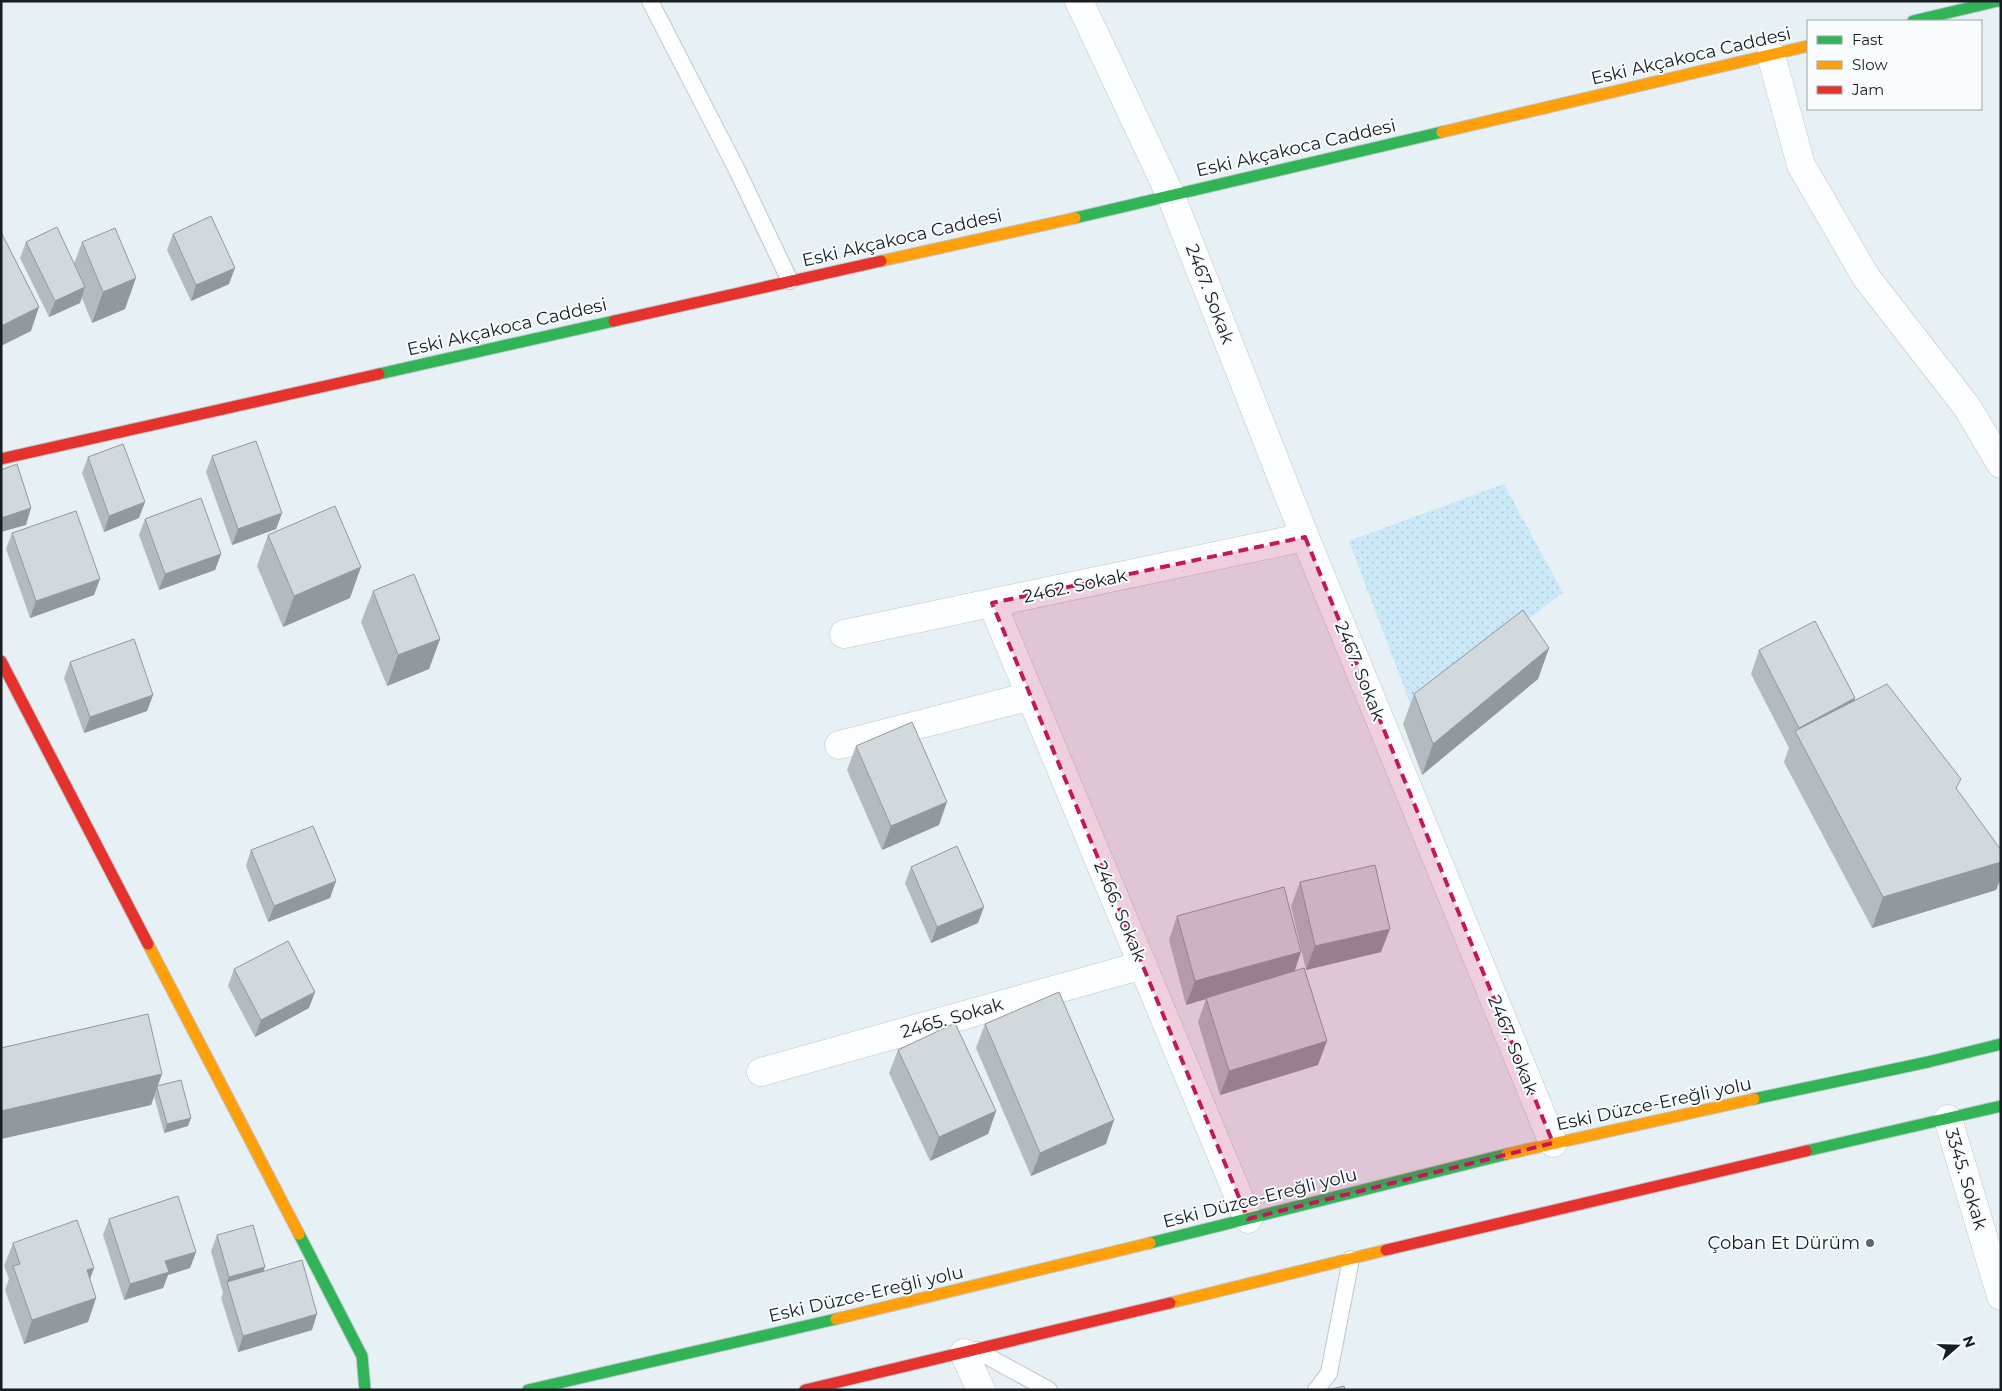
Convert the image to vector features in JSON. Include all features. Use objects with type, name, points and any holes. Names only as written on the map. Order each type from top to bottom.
[{"type":"street","name":"2467. Sokak","points":[[1079,1],[1171,196],[1305,537],[1553,1144]]},
{"type":"street","points":[[1917,20],[1998,1]]},
{"type":"street","name":"Eski Akçakoca Caddesi","points":[[1,459],[1171,196],[1807,46]]},
{"type":"street","points":[[1771,55],[1801,165],[1866,277],[1967,407],[2001,464]]},
{"type":"street","name":"2462. Sokak","points":[[844,634],[1305,537]]},
{"type":"street","name":"2466. Sokak","points":[[992,603],[1248,1219]]},
{"type":"street","points":[[1,662],[362,1356],[365,1390]]},
{"type":"street","points":[[839,745],[1031,696]]},
{"type":"street","name":"2465. Sokak","points":[[761,1072],[1143,965]]},
{"type":"street","name":"Eski Düzce-Ereğli yolu","points":[[528,1390],[953,1292],[1553,1144],[1928,1062],[2001,1044]]},
{"type":"street","points":[[805,1390],[970,1352],[1562,1208],[2001,1106]]},
{"type":"street","name":"3345. Sokak","points":[[1948,1119],[2001,1296]]},
{"type":"street","points":[[970,1352],[981,1390]]},
{"type":"lane","points":[[650,1],[737,170],[790,282]]},
{"type":"lane","points":[[1316,1390],[1329,1373],[1351,1259]]},
{"type":"lane","points":[[970,1352],[1049,1390]]},
{"type":"lane","points":[[1329,1373],[1335,1390]]},
{"type":"highlighted area","points":[[1305,537],[1553,1143],[1248,1219],[992,603]]},
{"type":"shaded area","points":[[1504,484],[1563,593],[1411,706],[1349,541]]},
{"type":"building","points":[[211,216],[235,268],[196,285],[173,234]]},
{"type":"building","points":[[57,227],[85,287],[55,301],[26,242]]},
{"type":"building","points":[[115,228],[136,278],[103,292],[82,242]]},
{"type":"building","points":[[1,232],[39,307],[1,326]]},
{"type":"building","points":[[256,441],[282,513],[238,529],[212,456]]},
{"type":"building","points":[[123,444],[145,502],[109,516],[88,457]]},
{"type":"building","points":[[17,464],[31,508],[1,518],[1,470]]},
{"type":"building","points":[[201,498],[221,554],[165,574],[145,519]]},
{"type":"building","points":[[335,506],[361,567],[294,596],[268,535]]},
{"type":"building","points":[[76,511],[100,579],[36,601],[12,533]]},
{"type":"building","points":[[414,574],[440,639],[398,655],[373,591]]},
{"type":"building","points":[[1523,610],[1549,648],[1433,744],[1414,694]]},
{"type":"building","points":[[1815,621],[1855,698],[1799,728],[1759,650]]},
{"type":"building","points":[[134,639],[153,695],[90,717],[70,662]]},
{"type":"building","points":[[1887,684],[1961,779],[1956,788],[2001,850],[2001,862],[1883,897],[1795,731]]},
{"type":"building","points":[[912,722],[947,802],[891,826],[856,746]]},
{"type":"building","points":[[313,826],[336,881],[274,906],[251,850]]},
{"type":"building","points":[[957,846],[984,907],[937,927],[911,867]]},
{"type":"building","points":[[1375,865],[1390,929],[1315,946],[1300,882]]},
{"type":"building","points":[[1284,887],[1301,952],[1195,981],[1177,916]]},
{"type":"building","points":[[288,941],[315,992],[261,1020],[234,969]]},
{"type":"building","points":[[1304,968],[1327,1041],[1229,1071],[1206,998]]},
{"type":"building","points":[[1059,992],[1114,1120],[1040,1153],[985,1024]]},
{"type":"building","points":[[148,1014],[162,1074],[1,1111],[1,1048]]},
{"type":"building","points":[[955,1023],[996,1111],[939,1137],[898,1050]]},
{"type":"building","points":[[181,1080],[191,1118],[167,1124],[157,1086]]},
{"type":"building","points":[[178,1196],[196,1252],[165,1261],[169,1272],[130,1284],[109,1219]]},
{"type":"building","points":[[77,1220],[94,1268],[87,1270],[96,1298],[32,1320],[13,1266],[20,1264],[13,1243]]},
{"type":"building","points":[[253,1225],[265,1267],[229,1277],[217,1235]]},
{"type":"building","points":[[302,1260],[317,1314],[243,1336],[227,1282]]},
{"type":"building","points":[[1344,1386],[1345,1390],[1328,1390]]},
{"type":"traffic: fast","points":[[1917,20],[1998,1]]},
{"type":"traffic: fast","points":[[1075,218],[1442,132]]},
{"type":"traffic: fast","points":[[379,374],[614,321]]},
{"type":"traffic: fast","points":[[1754,1099],[1928,1062],[2001,1044]]},
{"type":"traffic: fast","points":[[1806,1151],[2001,1106]]},
{"type":"traffic: fast","points":[[1150,1243],[1507,1154]]},
{"type":"traffic: fast","points":[[299,1234],[362,1356],[365,1390]]},
{"type":"traffic: fast","points":[[528,1390],[836,1319]]},
{"type":"traffic: slow","points":[[1442,132],[1807,46]]},
{"type":"traffic: slow","points":[[881,261],[1075,218]]},
{"type":"traffic: slow","points":[[148,944],[299,1234]]},
{"type":"traffic: slow","points":[[1507,1154],[1754,1099]]},
{"type":"traffic: slow","points":[[836,1319],[1150,1243]]},
{"type":"traffic: slow","points":[[1170,1303],[1386,1250]]},
{"type":"traffic: jam","points":[[614,321],[881,261]]},
{"type":"traffic: jam","points":[[1,459],[379,374]]},
{"type":"traffic: jam","points":[[1,661],[148,944]]},
{"type":"traffic: jam","points":[[1386,1250],[1806,1151]]},
{"type":"traffic: jam","points":[[805,1390],[1170,1303]]},
{"type":"place","name":"Çoban Et Dürüm","points":[[1870,1243]]}]
